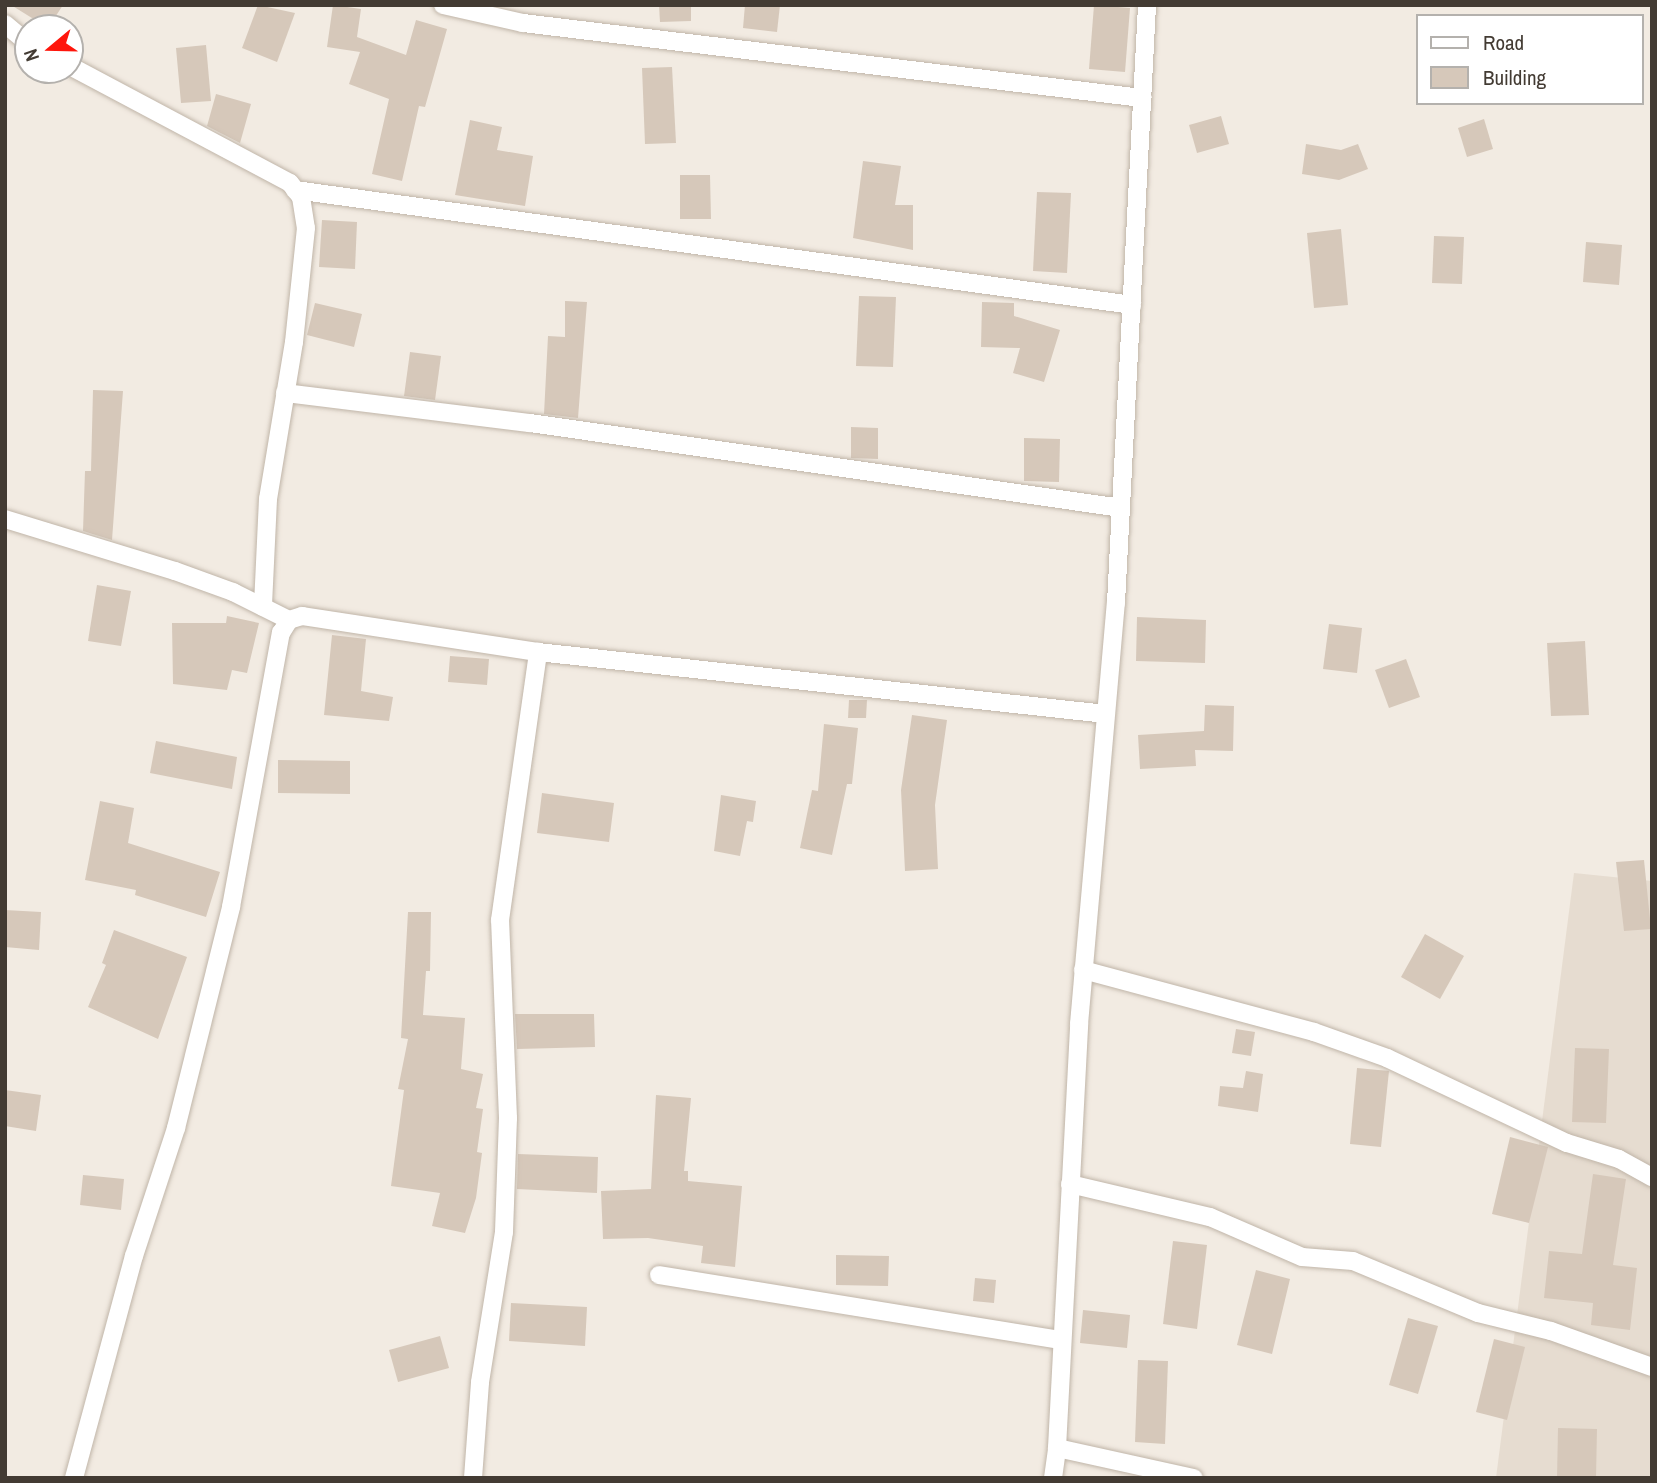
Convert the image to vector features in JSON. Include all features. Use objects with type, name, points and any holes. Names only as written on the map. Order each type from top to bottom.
[{"type":"street","points":[[443,5],[523,23],[1142,98]]},
{"type":"street","points":[[1053,1478],[1057,1448],[1060,1340],[1083,970],[1121,508],[1147,5]]},
{"type":"street","points":[[84,73],[290,183],[302,197],[306,228],[285,393],[268,499],[262,607]]},
{"type":"street","points":[[295,190],[1132,305]]},
{"type":"street","points":[[285,393],[530,423],[1121,508]]},
{"type":"street","points":[[5,519],[175,571],[289,620],[302,616],[538,652],[1106,715]]},
{"type":"street","points":[[74,1478],[134,1256],[179,1115],[230,907],[281,634],[289,620]]},
{"type":"street","points":[[473,1478],[480,1382],[504,1232],[508,1118],[500,920],[538,652]]},
{"type":"street","points":[[1083,970],[1314,1032],[1387,1058],[1567,1143],[1619,1159],[1652,1177]]},
{"type":"street","points":[[1070,1184],[1210,1217],[1302,1257],[1353,1261],[1478,1313],[1551,1331],[1652,1367]]},
{"type":"street","points":[[659,1275],[1060,1340]]},
{"type":"street","points":[[1057,1448],[1194,1478]]},
{"type":"shaded area","points":[[1574,873],[1652,881],[1652,1478],[1496,1478]]},
{"type":"building","points":[[11,5],[63,5],[57,14],[25,14]]},
{"type":"building","points":[[258,5],[295,13],[277,62],[242,48]]},
{"type":"building","points":[[333,5],[361,9],[357,37],[406,55],[416,20],[447,29],[425,107],[419,106],[402,181],[372,174],[389,99],[349,84],[360,52],[327,47]]},
{"type":"building","points":[[659,5],[691,5],[691,21],[660,22]]},
{"type":"building","points":[[745,5],[780,5],[777,32],[743,28]]},
{"type":"building","points":[[1094,5],[1130,8],[1125,72],[1089,69]]},
{"type":"building","points":[[206,45],[211,101],[181,103],[176,48]]},
{"type":"building","points":[[672,67],[676,143],[645,144],[642,68]]},
{"type":"building","points":[[216,94],[251,104],[240,143],[207,126]]},
{"type":"building","points":[[1221,116],[1229,144],[1197,153],[1189,125]]},
{"type":"building","points":[[1484,119],[1493,149],[1467,157],[1458,128]]},
{"type":"building","points":[[470,120],[502,127],[497,150],[533,156],[525,206],[455,195]]},
{"type":"building","points":[[1306,144],[1341,150],[1358,144],[1368,169],[1339,180],[1302,174]]},
{"type":"building","points":[[863,161],[901,166],[895,205],[913,205],[913,250],[853,238]]},
{"type":"building","points":[[680,175],[710,175],[711,219],[680,219]]},
{"type":"building","points":[[1037,192],[1071,193],[1067,273],[1033,271]]},
{"type":"building","points":[[322,220],[357,222],[355,269],[319,267]]},
{"type":"building","points":[[1341,229],[1348,305],[1314,308],[1307,233]]},
{"type":"building","points":[[1434,236],[1464,237],[1462,284],[1432,283]]},
{"type":"building","points":[[1586,242],[1622,245],[1619,285],[1583,282]]},
{"type":"building","points":[[859,296],[896,297],[893,367],[856,366]]},
{"type":"building","points":[[565,301],[587,302],[578,418],[544,414],[548,336],[565,337]]},
{"type":"building","points":[[982,302],[1014,303],[1014,316],[1060,330],[1044,382],[1013,373],[1020,348],[981,347]]},
{"type":"building","points":[[315,303],[362,314],[354,347],[307,335]]},
{"type":"building","points":[[410,352],[441,356],[435,400],[404,396]]},
{"type":"building","points":[[93,390],[123,391],[112,540],[83,531],[85,471],[91,471]]},
{"type":"building","points":[[851,427],[878,428],[878,459],[851,458]]},
{"type":"building","points":[[1024,438],[1060,439],[1059,482],[1024,481]]},
{"type":"building","points":[[97,585],[131,591],[121,646],[88,641]]},
{"type":"building","points":[[227,616],[259,623],[247,673],[232,670],[227,690],[173,684],[172,623],[226,623]]},
{"type":"building","points":[[1137,617],[1206,620],[1205,663],[1136,661]]},
{"type":"building","points":[[1329,624],[1362,628],[1357,673],[1323,669]]},
{"type":"building","points":[[332,635],[366,639],[361,691],[393,697],[389,721],[324,715]]},
{"type":"building","points":[[1585,641],[1589,715],[1551,716],[1547,643]]},
{"type":"building","points":[[450,656],[489,659],[487,685],[448,682]]},
{"type":"building","points":[[1406,659],[1420,697],[1389,708],[1375,670]]},
{"type":"building","points":[[849,700],[867,700],[866,718],[848,718]]},
{"type":"building","points":[[1205,705],[1234,706],[1233,751],[1195,750],[1196,766],[1140,769],[1138,735],[1204,731]]},
{"type":"building","points":[[912,715],[947,720],[935,805],[938,869],[905,871],[901,790]]},
{"type":"building","points":[[824,724],[858,728],[852,784],[847,784],[832,855],[800,848],[812,790],[818,791]]},
{"type":"building","points":[[156,741],[237,757],[232,789],[150,773]]},
{"type":"building","points":[[278,760],[350,761],[350,794],[278,793]]},
{"type":"building","points":[[542,793],[614,803],[609,842],[537,833]]},
{"type":"building","points":[[721,795],[756,801],[753,822],[747,821],[740,856],[714,851]]},
{"type":"building","points":[[100,801],[134,808],[128,843],[220,872],[206,917],[135,895],[136,890],[85,880]]},
{"type":"building","points":[[1644,860],[1651,929],[1624,931],[1616,862]]},
{"type":"building","points":[[5,910],[41,912],[39,950],[5,947]]},
{"type":"building","points":[[408,912],[431,912],[430,971],[426,971],[423,1015],[465,1018],[461,1069],[483,1074],[476,1108],[483,1109],[477,1152],[482,1153],[476,1198],[465,1233],[432,1226],[440,1193],[391,1186],[404,1090],[398,1089],[408,1039],[401,1038]]},
{"type":"building","points":[[114,930],[187,957],[158,1039],[88,1007],[106,965],[102,963]]},
{"type":"building","points":[[1425,934],[1464,956],[1440,999],[1401,977]]},
{"type":"building","points":[[515,1014],[594,1014],[595,1047],[517,1049]]},
{"type":"building","points":[[1236,1029],[1255,1032],[1251,1056],[1232,1053]]},
{"type":"building","points":[[1575,1048],[1609,1049],[1606,1123],[1572,1122]]},
{"type":"building","points":[[1357,1068],[1389,1071],[1381,1147],[1350,1144]]},
{"type":"building","points":[[1246,1071],[1263,1074],[1258,1112],[1218,1106],[1220,1086],[1243,1088]]},
{"type":"building","points":[[5,1090],[41,1095],[36,1131],[5,1126]]},
{"type":"building","points":[[656,1095],[691,1098],[684,1171],[688,1171],[688,1181],[742,1186],[735,1267],[701,1263],[703,1246],[648,1238],[603,1239],[601,1191],[651,1189]]},
{"type":"building","points":[[1510,1137],[1548,1147],[1529,1223],[1492,1214]]},
{"type":"building","points":[[518,1154],[598,1157],[597,1193],[517,1189]]},
{"type":"building","points":[[1593,1174],[1626,1179],[1613,1265],[1637,1268],[1630,1330],[1591,1325],[1593,1303],[1544,1298],[1549,1251],[1582,1254]]},
{"type":"building","points":[[83,1175],[124,1179],[121,1210],[80,1205]]},
{"type":"building","points":[[1173,1241],[1207,1245],[1197,1329],[1163,1324]]},
{"type":"building","points":[[836,1255],[889,1256],[888,1286],[836,1285]]},
{"type":"building","points":[[1256,1270],[1290,1279],[1272,1354],[1237,1345]]},
{"type":"building","points":[[975,1278],[996,1280],[994,1303],[973,1301]]},
{"type":"building","points":[[511,1303],[587,1307],[585,1346],[509,1341]]},
{"type":"building","points":[[1083,1310],[1130,1315],[1127,1348],[1080,1343]]},
{"type":"building","points":[[1408,1318],[1438,1326],[1418,1394],[1389,1385]]},
{"type":"building","points":[[440,1336],[449,1368],[398,1382],[389,1350]]},
{"type":"building","points":[[1494,1339],[1525,1347],[1507,1420],[1476,1412]]},
{"type":"building","points":[[1138,1360],[1168,1361],[1165,1444],[1135,1442]]},
{"type":"building","points":[[1558,1428],[1597,1429],[1596,1478],[1557,1478]]}]
